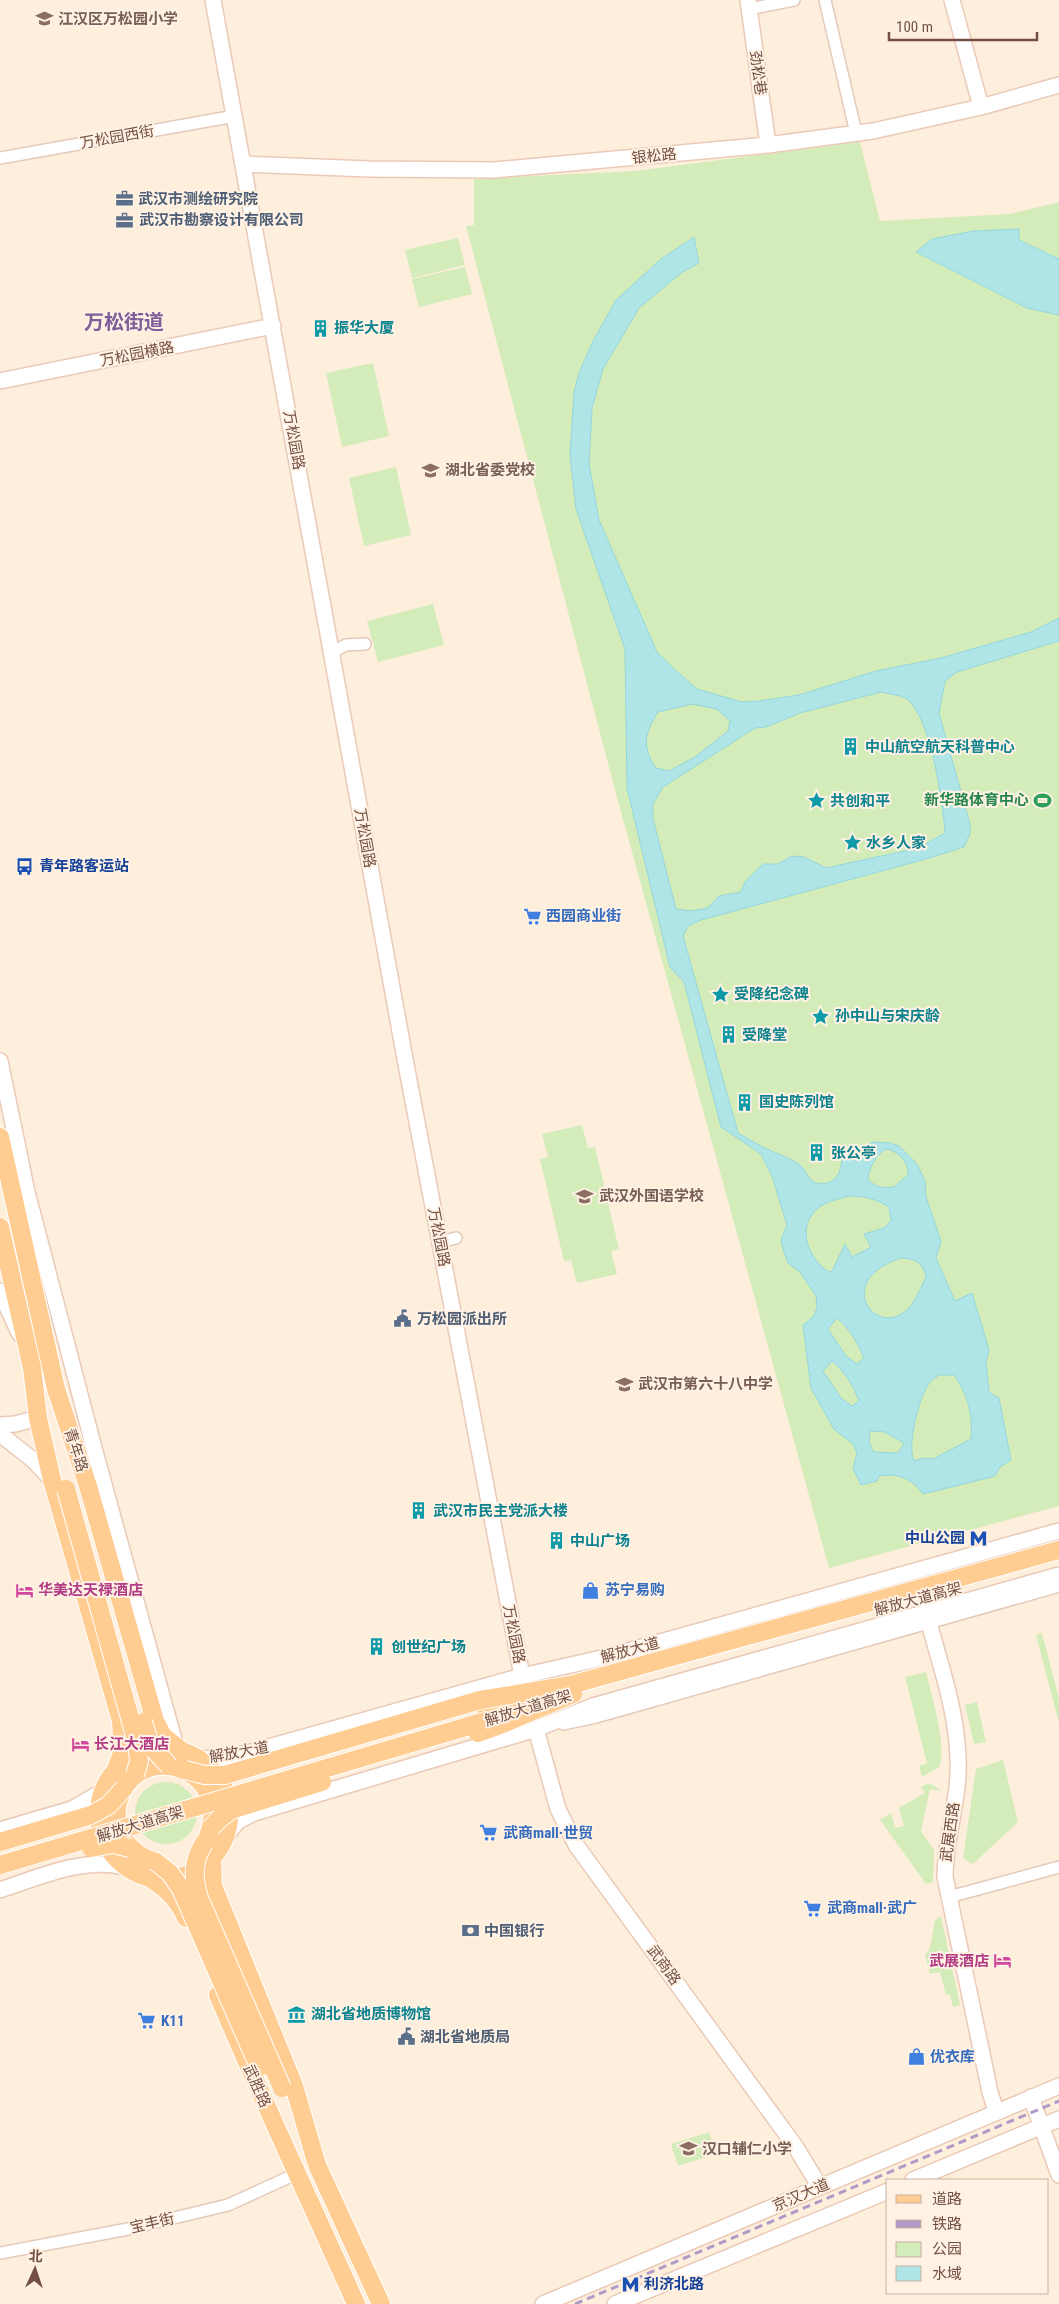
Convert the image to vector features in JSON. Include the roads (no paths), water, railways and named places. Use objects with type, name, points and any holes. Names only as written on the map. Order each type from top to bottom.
[{"type":"main road","name":"青年路","points":[[0,1137],[56,1389],[88,1486],[155,1721],[163,1736],[179,1749]]},
{"type":"main road","name":"青年路","points":[[0,1227],[31,1361],[38,1418],[65,1485],[121,1720],[122,1750],[116,1769]]},
{"type":"main road","points":[[31,1361],[137,1743],[139,1767],[119,1796],[116,1814],[119,1832],[130,1848],[137,1854],[164,1867],[175,1879],[277,2092],[316,2165],[381,2304]]},
{"type":"main road","points":[[56,1389],[65,1485],[147,1736],[156,1754],[177,1768],[193,1775],[207,1790],[218,1833]]},
{"type":"main road","name":"解放大道高架","points":[[0,1854],[1059,1550]]},
{"type":"main road","name":"解放大道高架","points":[[0,1866],[572,1689],[1059,1561]]},
{"type":"main road","points":[[0,1842],[91,1814],[109,1805],[129,1782],[151,1768],[177,1768],[204,1775],[225,1775],[480,1700],[572,1689]]},
{"type":"main road","points":[[316,2165],[294,2086],[213,1886],[212,1859],[218,1833],[218,1820],[231,1810],[500,1726],[572,1689]]},
{"type":"main road","points":[[212,1859],[196,1871],[185,1876],[161,1879],[148,1877],[128,1868],[112,1853],[101,1832],[99,1810],[103,1791],[116,1769],[138,1754],[152,1749],[179,1749],[199,1759],[219,1778],[226,1791],[230,1816],[195,1861],[196,1889],[277,2092],[298,2173]]},
{"type":"main road","points":[[0,1876],[98,1846],[113,1844],[130,1848]]},
{"type":"main road","name":"武胜路","points":[[148,1877],[169,1891],[183,1911],[259,2091],[298,2173],[356,2304]]},
{"type":"street","name":"万松园路","points":[[213,0],[440,1242],[522,1676]]},
{"type":"street","points":[[748,4],[794,0]]},
{"type":"street","points":[[825,0],[856,133]]},
{"type":"street","points":[[952,0],[981,107]]},
{"type":"street","name":"劲松巷","points":[[748,4],[768,145]]},
{"type":"street","name":"银松路","points":[[244,164],[369,169],[494,170],[768,145],[856,133],[981,107],[1059,86]]},
{"type":"street","name":"万松园西街","points":[[0,158],[235,116]]},
{"type":"street","name":"万松园横路","points":[[0,381],[273,326]]},
{"type":"street","points":[[332,652],[346,645],[365,644]]},
{"type":"street","points":[[0,1061],[24,1179],[94,1448],[179,1749]]},
{"type":"street","points":[[24,1179],[27,1262]]},
{"type":"street","points":[[440,1242],[456,1238]]},
{"type":"street","points":[[0,1291],[31,1361]]},
{"type":"street","points":[[0,1425],[15,1424],[38,1418]]},
{"type":"street","points":[[0,1434],[65,1485]]},
{"type":"street","name":"解放大道","points":[[199,1759],[224,1758],[248,1753],[522,1676],[606,1657],[1059,1531]]},
{"type":"street","points":[[928,1616],[1059,1575]]},
{"type":"street","points":[[218,1833],[254,1813],[536,1729],[593,1706],[928,1616],[1059,1586]]},
{"type":"street","name":"武展西路","points":[[928,1616],[951,1704],[958,1742],[958,1778],[946,1849],[946,1877],[990,2092],[996,2111]]},
{"type":"street","name":"武商路","points":[[536,1729],[558,1809],[576,1845],[795,2146],[820,2187]]},
{"type":"street","points":[[0,1830],[72,1809],[103,1791]]},
{"type":"street","points":[[0,1890],[88,1864],[108,1864],[128,1868]]},
{"type":"street","points":[[949,1897],[1059,1867]]},
{"type":"street","name":"京汉大道","points":[[543,2304],[1059,2086]]},
{"type":"street","points":[[1030,2097],[1059,2174]]},
{"type":"street","points":[[915,2179],[1059,2119]]},
{"type":"street","name":"宝丰街","points":[[0,2253],[128,2229],[228,2205],[298,2173]]},
{"type":"street","name":"京汉大道","points":[[615,2304],[886,2192]]},
{"type":"street","points":[[553,2304],[579,2289]]},
{"type":"water","points":[[1019,229],[1019,240],[1059,259],[1059,315],[1027,308],[916,252],[932,239],[974,231]]},
{"type":"water","points":[[694,237],[699,263],[681,273],[639,308],[603,369],[592,408],[589,464],[599,520],[657,652],[674,669],[697,689],[742,702],[759,701],[799,695],[876,671],[941,658],[1031,632],[1059,618],[1059,641],[957,672],[945,681],[939,713],[970,824],[970,834],[964,847],[701,920],[688,926],[683,936],[738,1133],[796,1162],[810,1179],[816,1183],[826,1184],[830,1182],[839,1173],[845,1153],[860,1152],[872,1142],[890,1143],[899,1146],[917,1164],[925,1181],[926,1197],[941,1241],[936,1258],[955,1301],[972,1293],[989,1350],[986,1363],[989,1392],[999,1398],[1011,1460],[1000,1467],[995,1476],[923,1494],[909,1480],[893,1475],[879,1476],[877,1481],[861,1485],[853,1468],[857,1453],[853,1444],[834,1429],[811,1388],[803,1325],[814,1316],[817,1307],[816,1296],[800,1272],[788,1263],[781,1240],[787,1225],[772,1176],[761,1154],[721,1127],[684,982],[670,967],[627,788],[625,649],[576,509],[570,455],[574,392],[579,373],[592,343],[616,300],[661,259]],"holes":[[[881,692],[907,699],[923,723],[929,742],[942,802],[945,833],[918,848],[826,868],[804,857],[792,856],[778,864],[763,864],[745,882],[741,892],[719,896],[708,908],[690,911],[676,909],[653,819],[653,804],[663,787],[755,728],[766,727],[800,713]],[[692,704],[717,709],[730,721],[728,731],[695,757],[669,771],[656,768],[651,760],[646,740],[658,712]],[[887,1149],[891,1150],[899,1155],[907,1166],[908,1175],[894,1187],[880,1187],[868,1179],[876,1157]],[[849,1196],[860,1197],[880,1202],[889,1207],[891,1221],[884,1228],[864,1234],[871,1247],[852,1257],[845,1244],[832,1271],[829,1272],[822,1267],[811,1253],[806,1237],[806,1228],[817,1209],[826,1203]],[[901,1258],[918,1262],[923,1268],[926,1277],[909,1308],[897,1316],[885,1317],[874,1313],[867,1304],[864,1293],[868,1281],[880,1268]],[[837,1318],[853,1336],[864,1358],[857,1364],[846,1356],[828,1329]],[[832,1361],[848,1379],[859,1401],[852,1406],[841,1398],[823,1371]],[[939,1375],[954,1375],[959,1382],[968,1406],[971,1422],[971,1439],[933,1459],[923,1458],[914,1461],[912,1445],[917,1412],[924,1392],[934,1378]],[[870,1431],[885,1432],[904,1443],[898,1453],[873,1452],[869,1442]]]},
{"type":"railway","points":[[575,2304],[1059,2101]]},
{"type":"place","name":"江汉区万松园小学","points":[[44,19]]},
{"type":"place","name":"武汉市测绘研究院","points":[[124,199]]},
{"type":"place","name":"武汉市勘察设计有限公司","points":[[125,220]]},
{"type":"place","name":"振华大厦","points":[[320,328]]},
{"type":"place","name":"湖北省委党校","points":[[431,470]]},
{"type":"place","name":"中山航空航天科普中心","points":[[851,747]]},
{"type":"place","name":"新华路体育中心","points":[[1043,800]]},
{"type":"place","name":"共创和平","points":[[816,801]]},
{"type":"place","name":"水乡人家","points":[[852,843]]},
{"type":"place","name":"青年路客运站","points":[[25,866]]},
{"type":"place","name":"西园商业街","points":[[532,916]]},
{"type":"place","name":"受降纪念碑","points":[[720,994]]},
{"type":"place","name":"孙中山与宋庆龄","points":[[821,1016]]},
{"type":"place","name":"受降堂","points":[[728,1035]]},
{"type":"place","name":"国史陈列馆","points":[[745,1102]]},
{"type":"place","name":"张公亭","points":[[817,1153]]},
{"type":"place","name":"武汉外国语学校","points":[[585,1196]]},
{"type":"place","name":"万松园派出所","points":[[403,1319]]},
{"type":"place","name":"武汉市第六十八中学","points":[[624,1384]]},
{"type":"place","name":"武汉市民主党派大楼","points":[[419,1511]]},
{"type":"place","name":"中山公园","points":[[979,1538]]},
{"type":"place","name":"中山广场","points":[[556,1541]]},
{"type":"place","name":"华美达天禄酒店","points":[[24,1590]]},
{"type":"place","name":"苏宁易购","points":[[591,1590]]},
{"type":"place","name":"创世纪广场","points":[[377,1647]]},
{"type":"place","name":"长江大酒店","points":[[80,1744]]},
{"type":"place","name":"武商mall·世贸","points":[[489,1833]]},
{"type":"place","name":"武商mall·武广","points":[[813,1908]]},
{"type":"place","name":"中国银行","points":[[470,1931]]},
{"type":"place","name":"武展酒店","points":[[1003,1961]]},
{"type":"place","name":"湖北省地质博物馆","points":[[297,2014]]},
{"type":"place","name":"K11","points":[[147,2021]]},
{"type":"place","name":"湖北省地质局","points":[[406,2037]]},
{"type":"place","name":"优衣库","points":[[916,2057]]},
{"type":"place","name":"汉口辅仁小学","points":[[688,2149]]},
{"type":"place","name":"利济北路","points":[[630,2284]]},
{"type":"district","name":"万松街道","points":[[124,322]]}]
